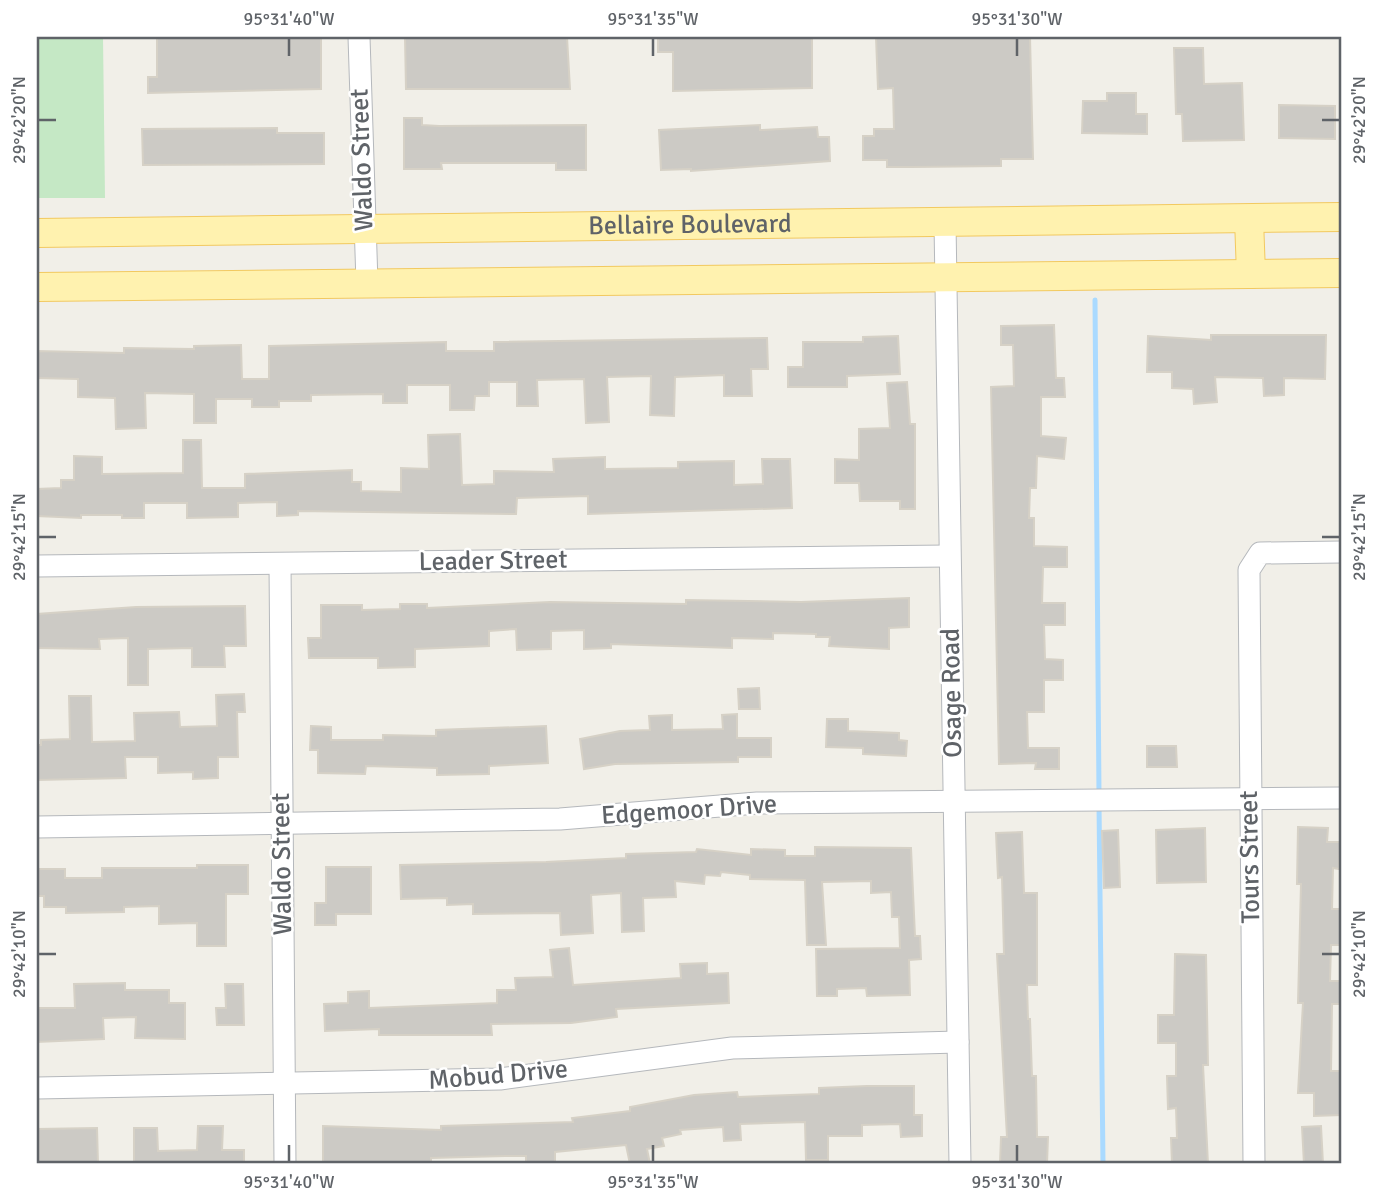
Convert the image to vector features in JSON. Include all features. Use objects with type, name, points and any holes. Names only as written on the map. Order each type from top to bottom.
[{"type":"main road","name":"Bellaire Boulevard","points":[[37,233],[1341,217]]},
{"type":"main road","points":[[1249,219],[1251,274]]},
{"type":"main road","name":"Bellaire Boulevard","points":[[37,287],[1341,274]]},
{"type":"street","name":"Waldo Street","points":[[359,37],[367,283]]},
{"type":"street","name":"Osage Road","points":[[945,223],[948,555],[960,1164]]},
{"type":"street","name":"Tours Street","points":[[1254,1164],[1249,570],[1260,553],[1341,552]]},
{"type":"street","name":"Leader Street","points":[[37,566],[948,555]]},
{"type":"street","name":"Waldo Street","points":[[280,564],[285,1164]]},
{"type":"street","name":"Edgemoor Drive","points":[[37,827],[560,819],[757,803],[1341,798]]},
{"type":"street","name":"Mobud Drive","points":[[37,1088],[500,1079],[732,1048],[958,1042]]},
{"type":"green space","points":[[37,37],[103,37],[105,198],[37,198]]},
{"type":"building","points":[[157,37],[321,37],[321,89],[148,93],[148,77],[157,77]]},
{"type":"building","points":[[405,37],[567,37],[570,89],[406,89]]},
{"type":"building","points":[[658,37],[812,37],[812,88],[673,91],[673,52],[658,52]]},
{"type":"building","points":[[876,37],[1030,37],[1033,159],[1001,159],[1001,166],[912,167],[887,167],[887,160],[863,160],[863,136],[874,136],[874,129],[894,129],[893,88],[878,89]]},
{"type":"building","points":[[1174,48],[1203,48],[1204,84],[1242,83],[1244,140],[1183,141],[1182,114],[1176,114]]},
{"type":"building","points":[[1107,93],[1136,93],[1136,114],[1147,114],[1147,134],[1082,133],[1083,101],[1107,101]]},
{"type":"building","points":[[1279,105],[1335,106],[1335,139],[1279,138]]},
{"type":"building","points":[[404,118],[422,118],[422,125],[439,126],[586,125],[586,170],[556,170],[556,163],[441,163],[442,169],[404,169]]},
{"type":"building","points":[[760,125],[760,130],[817,127],[818,137],[829,137],[830,161],[691,171],[661,170],[659,130]]},
{"type":"building","points":[[277,128],[277,133],[324,133],[324,164],[143,165],[142,129]]},
{"type":"building","points":[[1054,325],[1056,378],[1064,378],[1065,397],[1041,397],[1041,436],[1066,438],[1064,459],[1037,456],[1036,488],[1030,488],[1029,518],[1034,518],[1034,546],[1067,547],[1067,567],[1043,567],[1042,603],[1065,603],[1065,625],[1044,625],[1045,659],[1063,660],[1063,680],[1044,680],[1044,712],[1027,712],[1028,748],[1059,748],[1059,769],[1035,769],[1036,763],[999,764],[991,387],[1014,386],[1013,345],[1001,345],[1001,326]]},
{"type":"building","points":[[1211,335],[1326,335],[1325,379],[1284,378],[1284,395],[1264,396],[1263,378],[1215,377],[1217,402],[1194,404],[1193,389],[1172,388],[1172,372],[1147,372],[1148,336],[1211,340]]},
{"type":"building","points":[[898,336],[900,374],[847,376],[847,387],[788,387],[788,367],[803,367],[803,342],[863,342],[863,337]]},
{"type":"building","points":[[767,338],[768,369],[751,369],[752,396],[724,396],[724,375],[675,377],[674,416],[650,415],[651,376],[607,377],[609,422],[586,423],[584,379],[537,380],[538,406],[517,406],[517,382],[489,382],[489,396],[475,396],[474,410],[450,410],[450,385],[407,385],[407,403],[383,403],[383,394],[311,395],[311,401],[279,401],[279,407],[252,407],[252,399],[216,399],[216,423],[194,423],[194,394],[145,393],[146,428],[116,429],[115,398],[78,397],[78,379],[37,378],[37,351],[124,353],[124,348],[194,349],[194,346],[241,345],[242,379],[269,379],[269,346],[446,342],[446,351],[494,351],[494,342]]},
{"type":"building","points":[[907,382],[910,424],[915,424],[915,509],[900,509],[900,501],[860,501],[859,483],[835,483],[835,459],[859,460],[859,429],[890,428],[887,383]]},
{"type":"building","points":[[460,434],[462,485],[494,484],[494,471],[554,472],[553,459],[605,457],[605,469],[678,468],[678,462],[734,461],[734,485],[763,484],[762,459],[790,459],[792,508],[588,514],[588,496],[517,498],[516,514],[298,511],[298,515],[277,516],[277,502],[238,503],[238,517],[187,518],[187,503],[144,503],[144,518],[122,518],[122,515],[81,515],[81,518],[37,516],[37,489],[61,488],[61,480],[74,480],[74,456],[102,457],[102,474],[183,473],[183,440],[201,440],[202,488],[245,488],[245,474],[352,470],[352,482],[361,482],[361,491],[401,492],[401,468],[429,469],[428,435]]},
{"type":"building","points":[[909,598],[909,627],[889,628],[889,649],[829,646],[830,637],[773,633],[773,639],[732,638],[732,648],[611,644],[611,648],[584,649],[584,630],[551,631],[551,649],[517,650],[516,629],[489,631],[489,646],[415,649],[415,667],[378,668],[378,658],[309,658],[308,638],[321,638],[321,605],[362,605],[362,610],[400,609],[400,604],[427,604],[427,608],[550,602],[686,604],[686,600],[801,602]]},
{"type":"building","points":[[245,606],[246,646],[224,646],[225,667],[192,667],[192,648],[148,649],[148,685],[128,685],[128,638],[99,639],[100,649],[37,648],[37,614],[136,607]]},
{"type":"building","points":[[759,688],[760,709],[739,709],[738,689]]},
{"type":"building","points":[[244,694],[245,712],[237,712],[238,757],[218,757],[218,778],[193,779],[193,772],[158,773],[158,757],[125,757],[126,778],[37,780],[37,745],[41,745],[41,740],[70,739],[69,696],[91,696],[92,742],[135,741],[134,713],[179,712],[180,727],[217,726],[216,695]]},
{"type":"building","points":[[737,714],[737,738],[771,738],[771,757],[738,757],[738,762],[615,764],[584,769],[580,739],[620,731],[650,730],[649,716],[672,715],[672,730],[723,729],[722,715]]},
{"type":"building","points":[[827,719],[848,719],[848,731],[899,733],[899,740],[907,741],[906,756],[863,754],[863,748],[826,747]]},
{"type":"building","points":[[311,726],[331,727],[331,740],[383,740],[383,735],[436,736],[436,730],[546,726],[548,763],[489,766],[489,774],[437,775],[437,768],[366,766],[365,774],[318,773],[318,750],[310,750]]},
{"type":"building","points":[[1147,746],[1176,746],[1177,767],[1147,767]]},
{"type":"building","points":[[1298,827],[1328,828],[1327,842],[1340,842],[1339,869],[1333,868],[1332,909],[1341,909],[1341,945],[1331,945],[1330,981],[1341,981],[1341,1004],[1332,1004],[1331,1071],[1341,1071],[1341,1115],[1314,1116],[1314,1093],[1298,1093],[1303,1003],[1298,1003],[1301,884],[1297,884]]},
{"type":"building","points":[[1205,828],[1206,882],[1157,883],[1156,830]]},
{"type":"building","points":[[1118,830],[1120,887],[1104,888],[1102,831]]},
{"type":"building","points":[[1022,832],[1024,893],[1037,893],[1037,985],[1027,985],[1028,1019],[1032,1076],[1036,1076],[1037,1137],[1048,1137],[1047,1164],[1000,1164],[1001,1137],[1007,1137],[997,954],[1004,954],[1002,877],[998,878],[996,833]]},
{"type":"building","points":[[815,847],[911,848],[915,936],[920,936],[921,959],[909,960],[910,995],[867,996],[866,988],[837,989],[837,996],[817,996],[816,949],[900,948],[899,917],[892,917],[891,892],[871,893],[871,881],[822,882],[826,945],[807,945],[805,880],[750,879],[750,875],[721,872],[720,876],[705,875],[704,884],[675,881],[676,897],[643,898],[644,931],[622,932],[621,893],[591,895],[593,933],[561,935],[560,913],[473,914],[473,904],[447,905],[447,898],[401,899],[400,865],[626,858],[626,854],[696,852],[697,849],[751,855],[751,849],[785,850],[785,856],[815,856]]},
{"type":"building","points":[[197,865],[248,865],[248,894],[226,894],[226,946],[197,946],[197,923],[159,924],[159,906],[124,907],[124,912],[66,913],[66,907],[44,907],[44,896],[37,896],[37,869],[65,869],[65,878],[102,878],[102,868],[197,868]]},
{"type":"building","points":[[326,867],[371,867],[371,914],[336,914],[336,925],[315,925],[315,903],[326,903]]},
{"type":"building","points":[[569,948],[573,985],[681,978],[680,964],[707,963],[707,974],[728,973],[729,1003],[616,1009],[617,1017],[571,1023],[491,1024],[492,1035],[379,1035],[379,1029],[325,1031],[324,1004],[348,1003],[348,992],[369,991],[369,1008],[497,1003],[497,990],[516,990],[515,978],[553,977],[550,950]]},
{"type":"building","points":[[1175,954],[1206,955],[1208,1065],[1203,1065],[1208,1164],[1172,1164],[1171,1138],[1177,1138],[1176,1108],[1168,1109],[1167,1076],[1176,1076],[1176,1043],[1158,1043],[1158,1015],[1174,1015]]},
{"type":"building","points":[[125,983],[125,990],[169,990],[169,1003],[185,1003],[185,1039],[135,1038],[136,1017],[103,1018],[104,1039],[37,1042],[37,1008],[75,1008],[74,984]]},
{"type":"building","points":[[225,984],[243,984],[244,1025],[217,1025],[216,1008],[226,1008]]},
{"type":"building","points":[[914,1086],[914,1115],[922,1115],[922,1136],[901,1137],[900,1124],[862,1125],[862,1136],[828,1136],[828,1160],[806,1160],[805,1122],[740,1124],[741,1140],[724,1141],[723,1127],[680,1130],[681,1134],[662,1138],[664,1146],[647,1149],[650,1164],[630,1164],[626,1145],[555,1152],[555,1164],[526,1164],[526,1156],[505,1156],[431,1158],[431,1164],[323,1164],[323,1126],[441,1130],[441,1126],[573,1122],[572,1118],[630,1111],[630,1107],[694,1095],[737,1092],[738,1097],[819,1094],[819,1088]]},
{"type":"building","points":[[198,1126],[223,1126],[222,1150],[244,1150],[244,1164],[134,1164],[134,1128],[157,1128],[158,1151],[197,1150]]},
{"type":"building","points":[[1321,1126],[1323,1164],[1304,1164],[1302,1127]]},
{"type":"building","points":[[97,1128],[98,1164],[37,1164],[37,1129]]},
{"type":"waterway","points":[[1095,300],[1099,794]]},
{"type":"waterway","points":[[1099,804],[1103,1164]]}]
